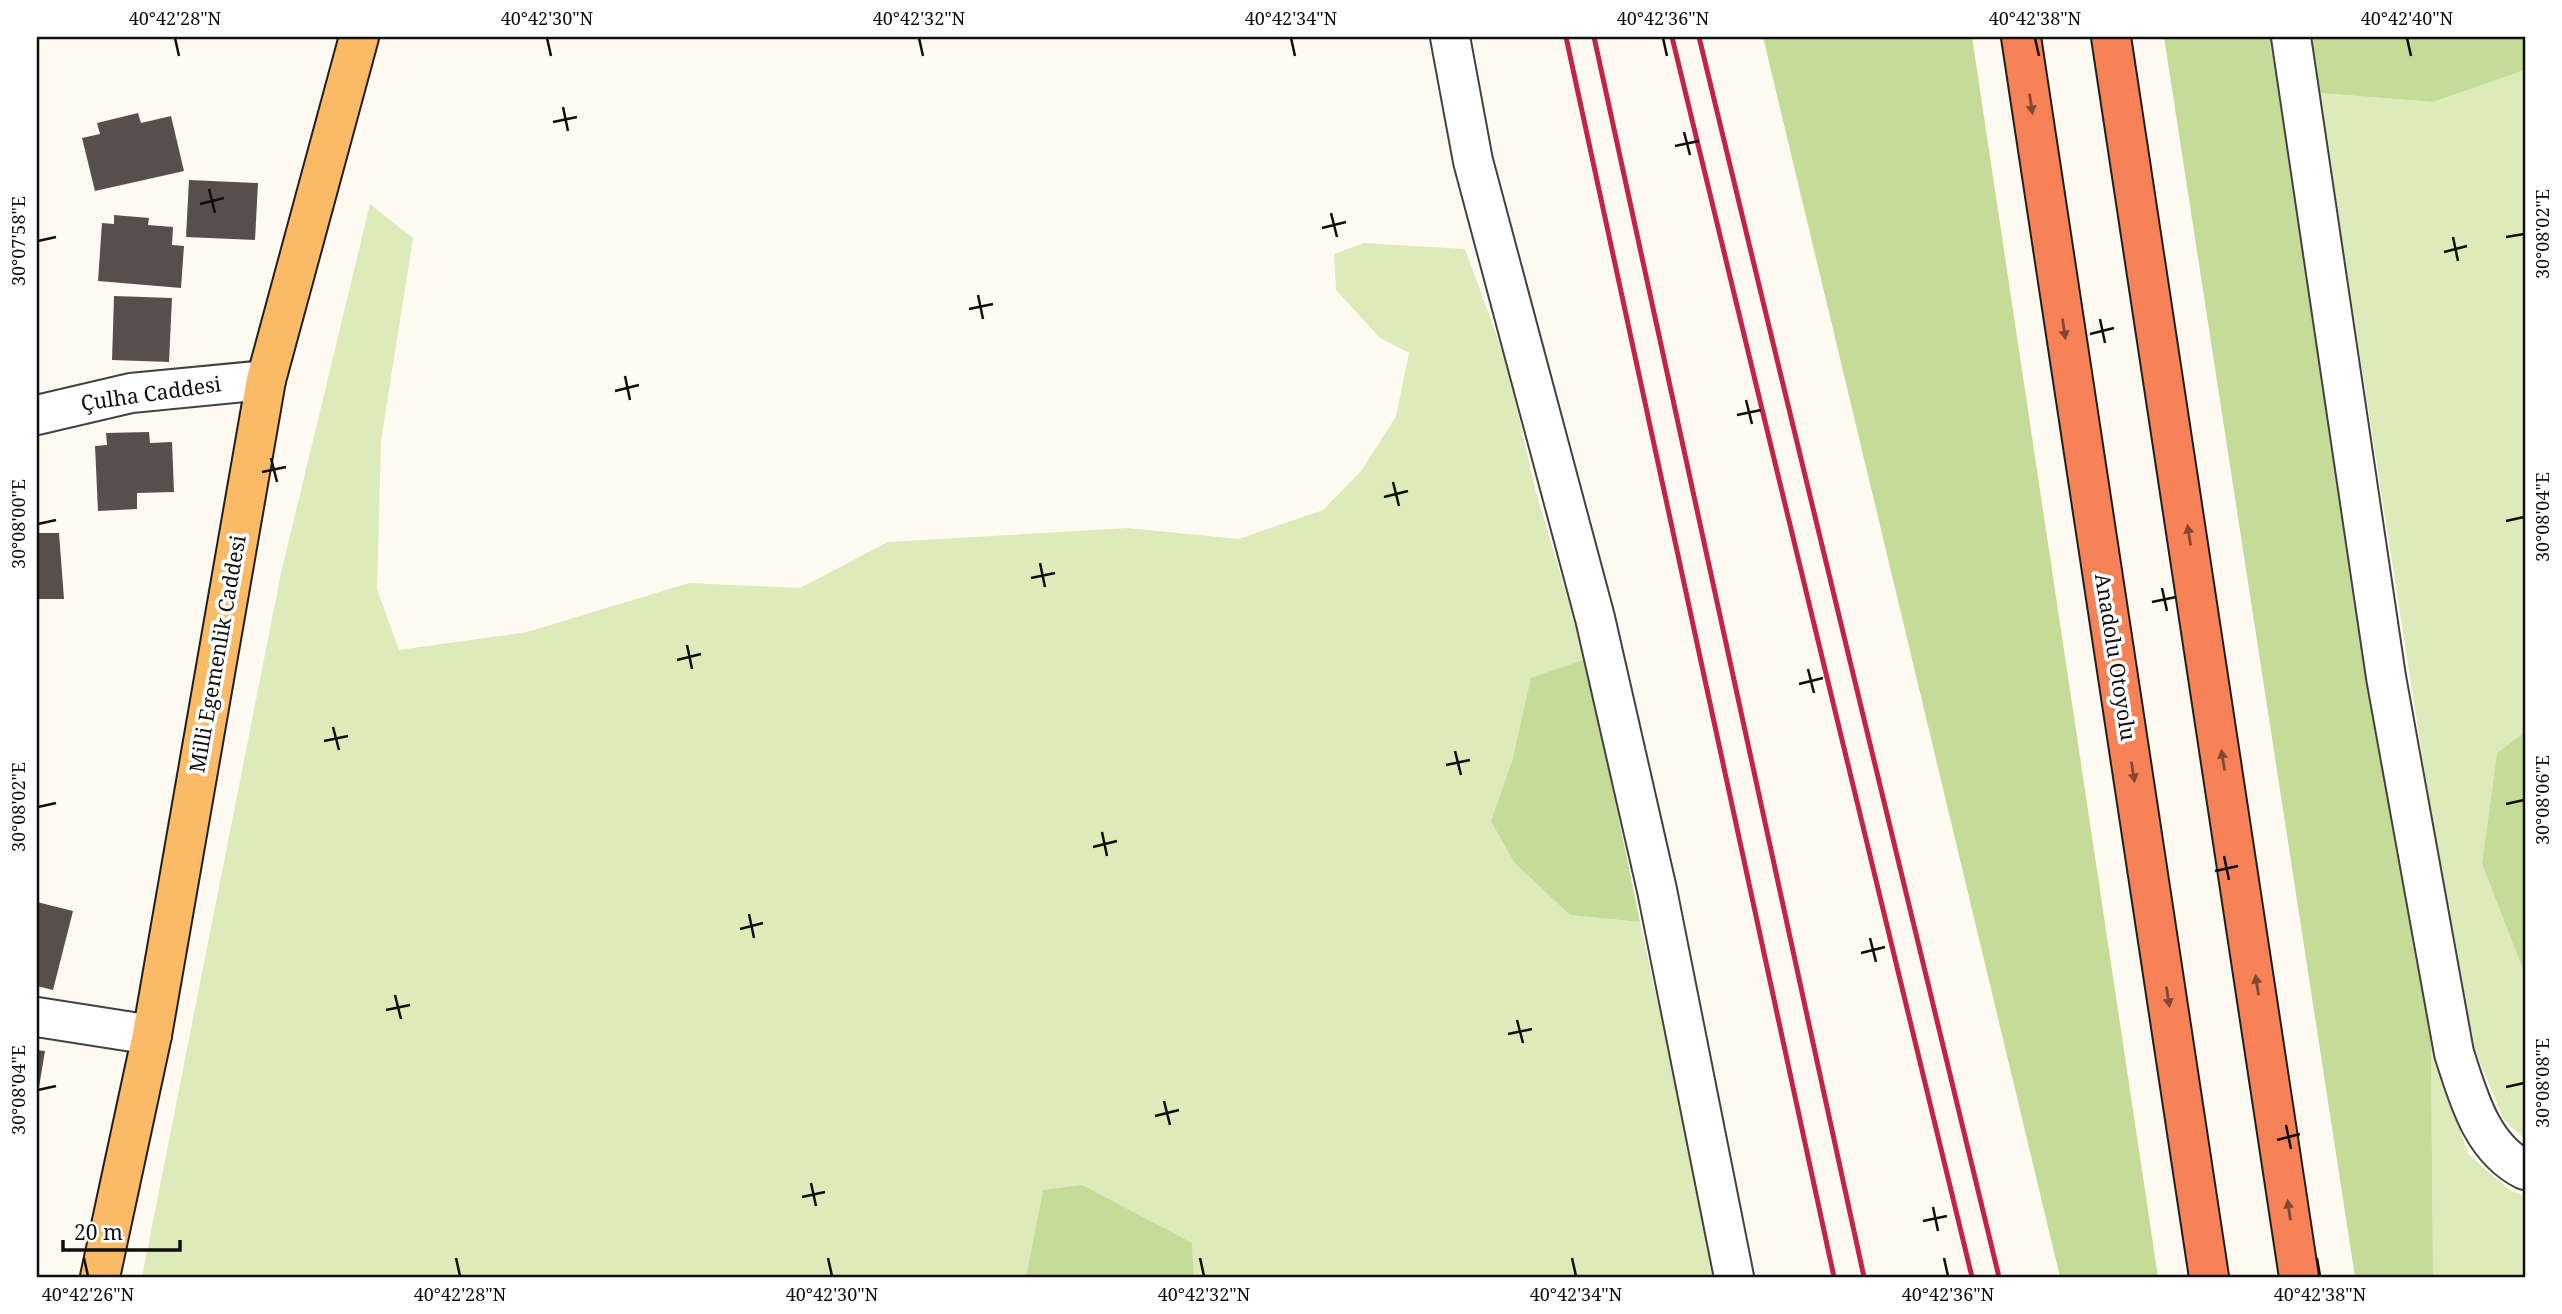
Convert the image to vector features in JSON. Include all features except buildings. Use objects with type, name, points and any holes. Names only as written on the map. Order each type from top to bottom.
[{"type":"highway","name":"Anadolu Otoyolu","points":[[2021,37],[2209,1277]]},
{"type":"highway","points":[[2112,37],[2299,1277]]},
{"type":"main road","name":"Milli Egemenlik Caddesi","points":[[100,1277],[152,1035],[266,380],[359,37]]},
{"type":"street","points":[[1450,37],[1474,161],[1595,618],[1657,890],[1734,1277]]},
{"type":"street","points":[[2291,37],[2386,677],[2454,1053],[2472,1108],[2490,1142],[2525,1170]]},
{"type":"street","name":"Çulha Caddesi","points":[[37,415],[144,391],[266,380]]},
{"type":"street","points":[[37,1017],[152,1035]]},
{"type":"green space","points":[[1763,37],[1972,37],[2158,1277],[2060,1277]]},
{"type":"green space","points":[[2164,37],[2276,37],[2325,391],[2431,1043],[2433,1277],[2355,1277]]},
{"type":"green space","points":[[2312,37],[2525,37],[2525,70],[2433,102],[2319,93]]},
{"type":"green space","points":[[2525,70],[2525,732],[2497,753],[2482,864],[2525,975],[2525,1139],[2504,1120],[2472,1043],[2441,876],[2319,93],[2433,102]]},
{"type":"green space","points":[[370,204],[413,238],[381,441],[377,589],[399,650],[527,632],[689,583],[800,588],[888,542],[1127,528],[1239,539],[1323,510],[1362,470],[1396,416],[1409,353],[1380,338],[1336,290],[1334,254],[1364,243],[1465,249],[1506,361],[1536,492],[1586,659],[1513,758],[1491,821],[1570,915],[1640,922],[1718,1277],[1194,1277],[1192,1243],[1043,1190],[1026,1277],[142,1277],[281,573]]},
{"type":"green space","points":[[1586,659],[1640,922],[1570,915],[1514,862],[1491,821],[1513,758],[1531,678]]},
{"type":"green space","points":[[2525,732],[2525,975],[2482,864],[2497,753]]},
{"type":"green space","points":[[2431,1043],[2468,1154],[2511,1191],[2525,1196],[2525,1277],[2433,1277]]},
{"type":"green space","points":[[1082,1185],[1192,1243],[1194,1277],[1026,1277],[1043,1190]]},
{"type":"railway","points":[[1566,37],[1834,1277]]},
{"type":"railway","points":[[1594,37],[1864,1277]]},
{"type":"railway","points":[[1672,37],[1972,1277]]},
{"type":"railway","points":[[1699,37],[1999,1277]]}]
